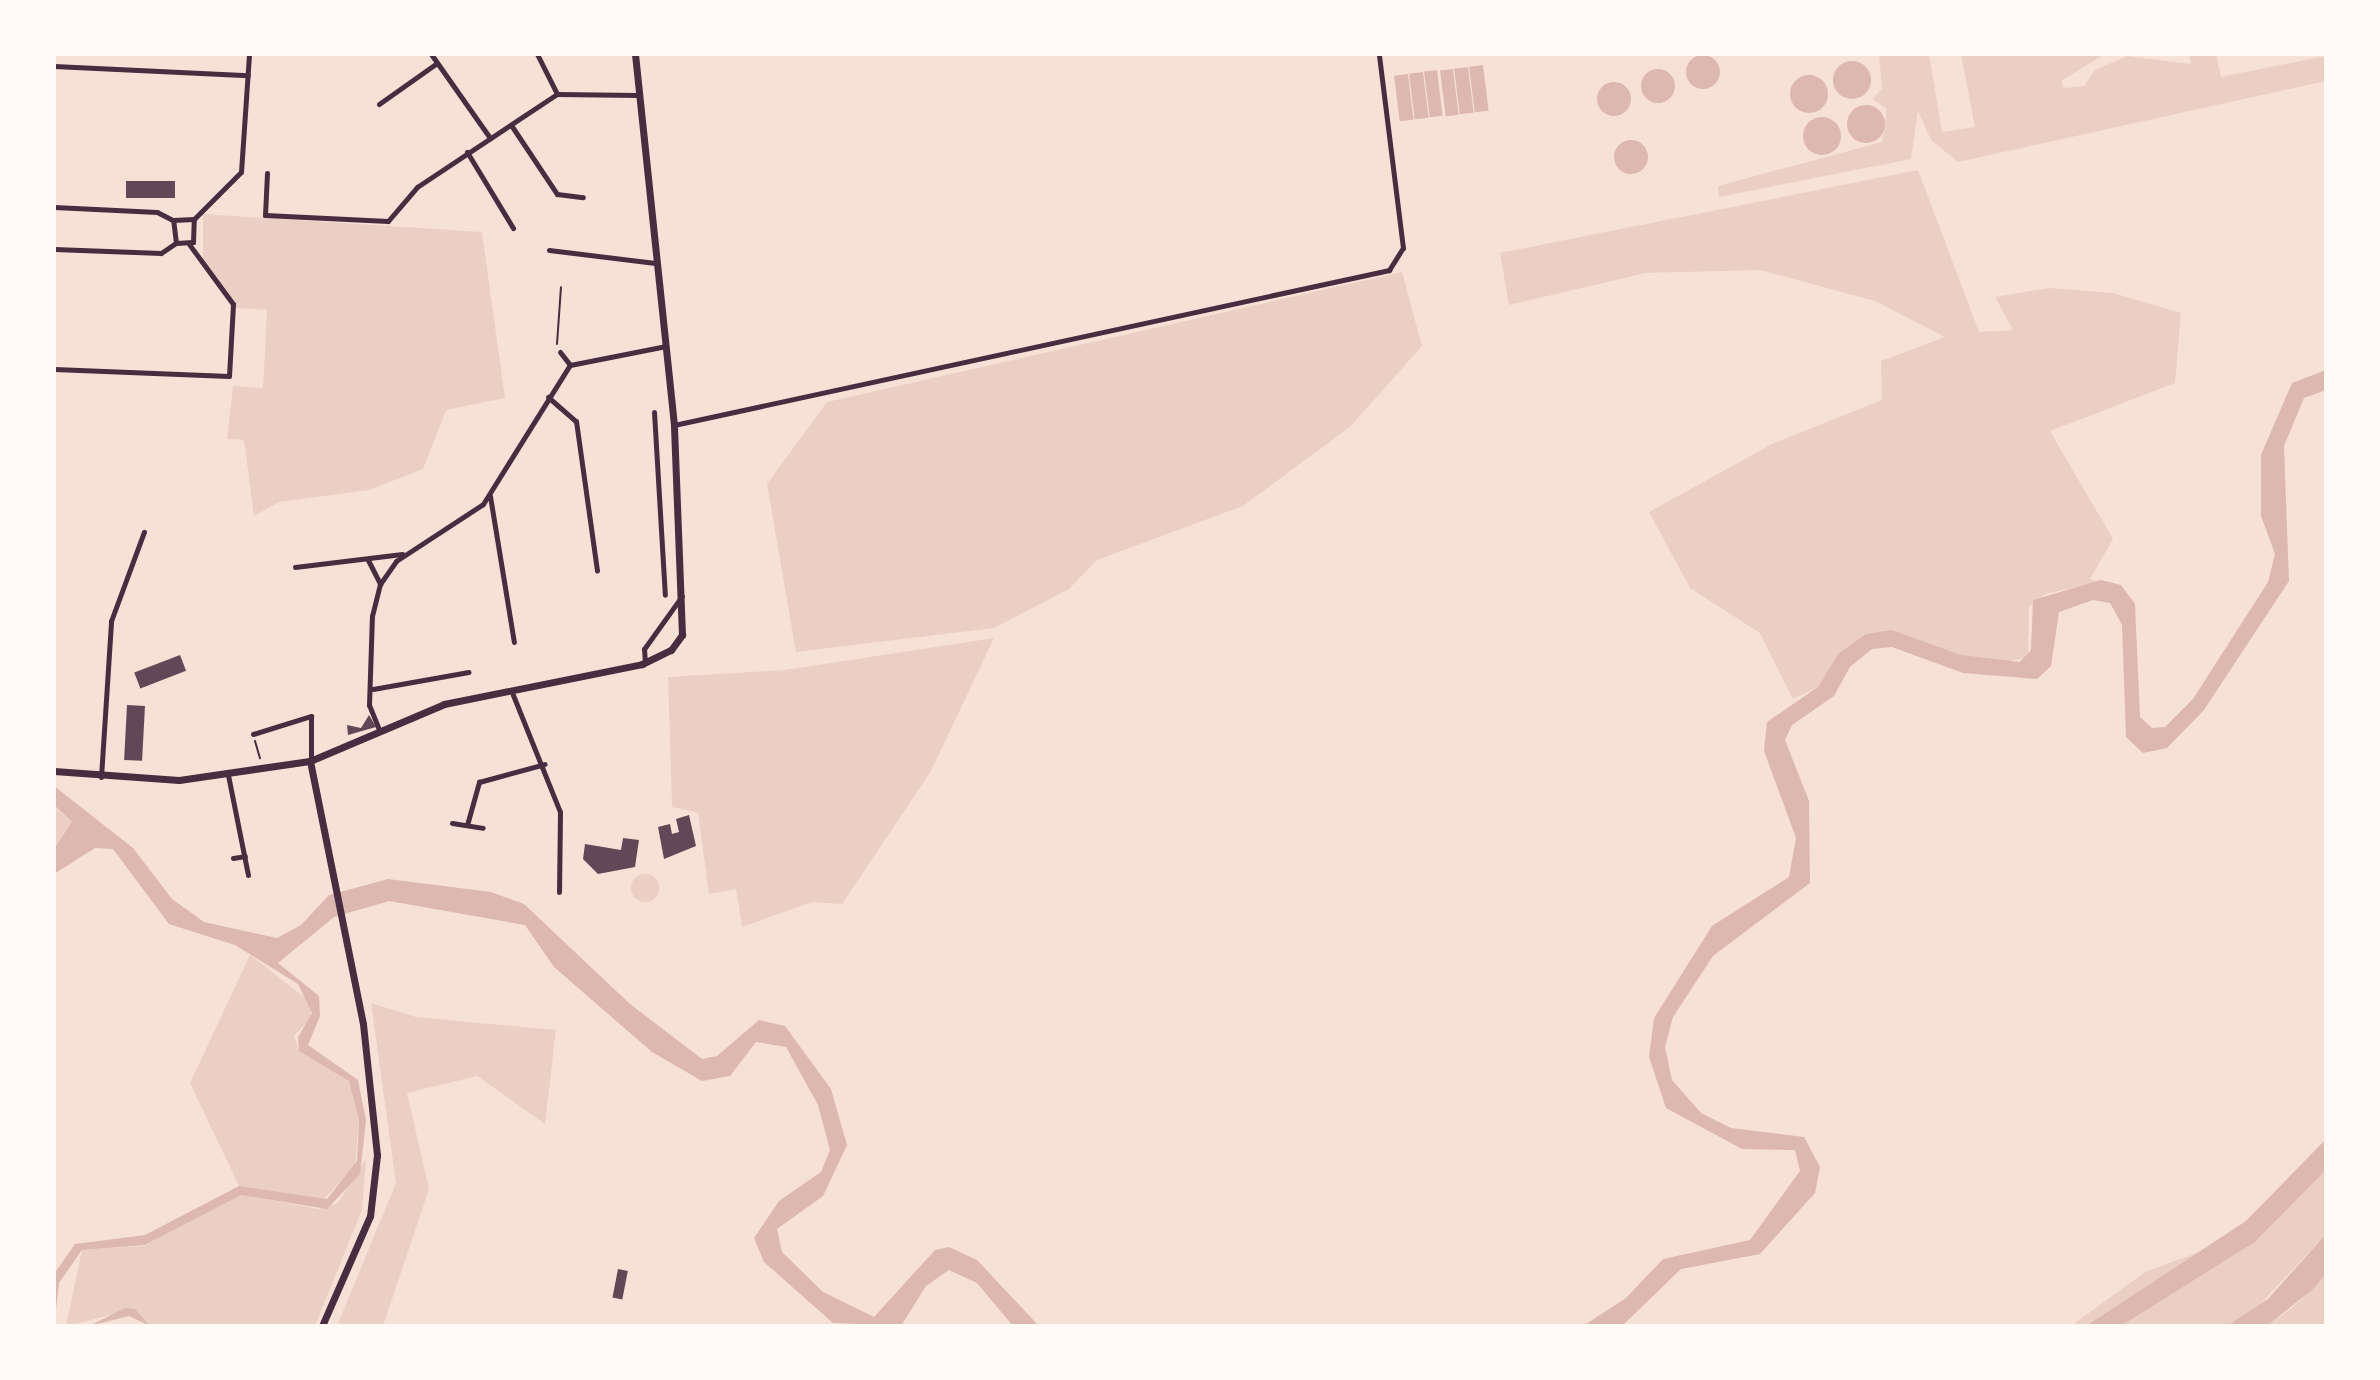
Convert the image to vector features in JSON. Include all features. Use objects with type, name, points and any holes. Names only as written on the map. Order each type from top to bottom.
[{"type":"main road","points":[[54,771],[101,778],[228,775],[262,766],[310,761],[444,704],[513,695],[645,663],[658,658],[682,635],[674,425],[635,54]]},
{"type":"main road","points":[[310,761],[341,931],[363,1024],[377,1155],[370,1216],[322,1326]]},
{"type":"street","points":[[54,369],[229,376],[233,304],[189,244],[194,219],[238,179],[249,54]]},
{"type":"street","points":[[431,54],[490,138]]},
{"type":"street","points":[[537,54],[557,94]]},
{"type":"street","points":[[674,425],[1389,270],[1403,248],[1379,54]]},
{"type":"street","points":[[379,104],[437,63]]},
{"type":"street","points":[[54,66],[248,75]]},
{"type":"street","points":[[267,173],[265,215],[388,221],[417,187],[557,94],[638,95]]},
{"type":"street","points":[[511,125],[557,194],[583,197]]},
{"type":"street","points":[[467,152],[513,228]]},
{"type":"street","points":[[54,207],[157,212],[173,220],[194,219]]},
{"type":"street","points":[[173,220],[176,243]]},
{"type":"street","points":[[54,249],[161,253],[176,243],[189,244]]},
{"type":"street","points":[[549,250],[655,263]]},
{"type":"street","points":[[295,567],[403,554],[459,524],[490,496],[570,365],[667,345]]},
{"type":"street","points":[[560,352],[570,365]]},
{"type":"street","points":[[548,397],[576,421],[597,571]]},
{"type":"street","points":[[654,412],[665,595]]},
{"type":"street","points":[[490,496],[514,642]]},
{"type":"street","points":[[660,504],[679,503]]},
{"type":"street","points":[[101,778],[111,621],[144,532]]},
{"type":"street","points":[[380,584],[403,554]]},
{"type":"street","points":[[368,560],[380,584],[372,691],[380,732]]},
{"type":"street","points":[[645,663],[644,649],[682,596]]},
{"type":"street","points":[[372,691],[468,672]]},
{"type":"street","points":[[513,695],[545,764],[564,843],[559,892]]},
{"type":"street","points":[[253,734],[311,716],[310,761]]},
{"type":"street","points":[[467,825],[479,782],[545,764]]},
{"type":"street","points":[[228,775],[248,875]]},
{"type":"street","points":[[452,823],[483,828]]},
{"type":"street","points":[[233,858],[245,856]]},
{"type":"path","points":[[560,352],[561,287]]},
{"type":"path","points":[[253,734],[262,766]]},
{"type":"shaded area","points":[[1879,54],[1929,54],[1942,132],[1975,127],[1961,54],[2105,54],[2061,81],[2064,88],[2084,86],[2095,70],[2127,56],[2191,64],[2189,54],[2216,54],[2221,77],[2326,56],[2326,81],[1958,162],[1931,140],[1918,111],[1911,159],[1719,197],[1718,186],[1882,142],[1887,109],[1872,99],[1882,89]]},
{"type":"shaded area","points":[[1703,55],[1715,60],[1720,72],[1715,84],[1703,89],[1691,84],[1686,72],[1691,60]]},
{"type":"shaded area","points":[[1852,61],[1865,67],[1871,80],[1865,93],[1852,99],[1839,93],[1833,80],[1839,67]]},
{"type":"shaded area","points":[[1483,65],[1489,111],[1475,112],[1469,67]]},
{"type":"shaded area","points":[[1468,67],[1474,113],[1460,114],[1454,69]]},
{"type":"shaded area","points":[[1453,69],[1459,115],[1446,116],[1440,71]]},
{"type":"shaded area","points":[[1658,69],[1670,74],[1675,86],[1670,98],[1658,103],[1646,98],[1641,86],[1646,74]]},
{"type":"shaded area","points":[[1437,70],[1443,116],[1430,117],[1424,72]]},
{"type":"shaded area","points":[[1423,72],[1429,118],[1415,119],[1409,74]]},
{"type":"shaded area","points":[[1408,74],[1414,120],[1400,121],[1394,76]]},
{"type":"shaded area","points":[[1809,75],[1822,81],[1828,94],[1822,107],[1809,113],[1796,107],[1790,94],[1796,81]]},
{"type":"shaded area","points":[[1614,82],[1626,87],[1631,99],[1626,111],[1614,116],[1602,111],[1597,99],[1602,87]]},
{"type":"shaded area","points":[[1866,105],[1879,111],[1885,124],[1879,137],[1866,143],[1853,137],[1847,124],[1853,111]]},
{"type":"shaded area","points":[[1822,117],[1835,123],[1841,136],[1835,149],[1822,155],[1809,149],[1803,136],[1809,123]]},
{"type":"shaded area","points":[[1631,140],[1643,145],[1648,157],[1643,169],[1631,174],[1619,169],[1614,157],[1619,145]]},
{"type":"shaded area","points":[[1918,170],[1979,332],[2013,330],[1995,297],[2050,288],[2113,293],[2181,313],[2175,383],[2050,431],[2113,539],[2090,579],[2099,582],[2045,594],[2029,606],[2028,657],[2006,662],[1961,655],[1916,640],[1838,654],[1818,687],[1793,699],[1760,633],[1690,588],[1649,512],[1772,444],[1882,400],[1881,361],[1945,337],[1875,301],[1760,270],[1646,273],[1509,305],[1500,253]]},
{"type":"shaded area","points":[[203,214],[482,232],[505,398],[446,410],[423,469],[369,490],[279,502],[254,516],[244,440],[227,439],[233,386],[263,388],[267,310],[237,308],[203,261]]},
{"type":"shaded area","points":[[1402,272],[1422,346],[1351,426],[1243,506],[1097,560],[1069,589],[994,628],[796,652],[767,484],[827,402]]},
{"type":"shaded area","points":[[2326,370],[2326,390],[2304,398],[2284,446],[2289,581],[2204,710],[2167,748],[2143,753],[2126,737],[2122,625],[2110,603],[2093,600],[2059,612],[2051,666],[2037,679],[1963,673],[1892,647],[1872,649],[1850,667],[1834,696],[1792,725],[1785,740],[1809,801],[1810,883],[1713,956],[1673,1017],[1665,1047],[1672,1080],[1701,1113],[1731,1128],[1804,1137],[1820,1167],[1815,1193],[1760,1254],[1681,1269],[1622,1326],[1583,1326],[1626,1298],[1663,1259],[1750,1240],[1800,1171],[1795,1150],[1742,1149],[1666,1108],[1649,1057],[1654,1018],[1712,926],[1789,877],[1796,838],[1764,751],[1767,722],[1818,687],[1838,654],[1866,634],[1892,630],[1961,655],[2020,662],[2031,650],[2033,600],[2101,580],[2121,585],[2135,604],[2140,717],[2152,728],[2165,727],[2193,699],[2268,582],[2275,554],[2261,516],[2261,455],[2292,383]]},
{"type":"shaded area","points":[[994,638],[931,771],[842,904],[812,902],[742,927],[736,889],[709,894],[698,813],[672,807],[668,677],[785,670]]},
{"type":"shaded area","points":[[54,786],[133,848],[172,899],[204,922],[277,938],[301,925],[329,895],[388,879],[491,892],[524,904],[630,1004],[702,1059],[717,1056],[759,1020],[785,1026],[831,1089],[847,1145],[823,1196],[777,1229],[782,1252],[823,1292],[874,1317],[935,1250],[949,1247],[977,1260],[1039,1326],[1013,1326],[977,1283],[949,1270],[926,1286],[901,1326],[833,1323],[764,1262],[754,1238],[779,1201],[821,1172],[830,1150],[818,1105],[786,1047],[756,1042],[730,1076],[702,1081],[652,1052],[554,967],[525,925],[389,901],[334,917],[278,963],[319,996],[320,1016],[308,1045],[358,1080],[366,1120],[360,1174],[327,1209],[241,1195],[145,1245],[82,1250],[59,1283],[54,1326],[54,1274],[75,1244],[145,1235],[239,1186],[327,1199],[357,1161],[359,1120],[349,1081],[299,1051],[298,1037],[312,1013],[298,984],[235,945],[169,924],[113,849],[95,848],[54,874],[54,848],[72,822],[54,805]]},
{"type":"shaded area","points":[[54,807],[72,822],[54,847]]},
{"type":"shaded area","points":[[645,874],[655,878],[659,888],[655,898],[645,902],[635,898],[631,888],[635,878]]},
{"type":"shaded area","points":[[250,955],[312,1003],[310,1019],[294,1036],[298,1048],[349,1081],[359,1120],[355,1166],[323,1200],[239,1186],[190,1083]]},
{"type":"shaded area","points":[[371,1003],[416,1017],[556,1030],[545,1124],[477,1076],[407,1093],[429,1189],[383,1326],[337,1326],[396,1183]]},
{"type":"shaded area","points":[[2326,1139],[2326,1170],[2255,1242],[2121,1326],[2086,1326],[2246,1221]]},
{"type":"shaded area","points":[[366,1159],[362,1210],[315,1326],[146,1326],[135,1309],[66,1326],[82,1250],[144,1246],[240,1194],[318,1209],[338,1203]]},
{"type":"shaded area","points":[[2326,1170],[2326,1234],[2251,1314],[2227,1326],[2121,1326],[2255,1242]]},
{"type":"shaded area","points":[[2326,1234],[2326,1274],[2314,1288],[2267,1326],[2227,1326],[2268,1299]]},
{"type":"shaded area","points":[[2210,1248],[2086,1326],[2071,1326],[2145,1272]]},
{"type":"shaded area","points":[[2326,1274],[2326,1326],[2267,1326],[2293,1307]]},
{"type":"shaded area","points":[[125,1308],[135,1309],[150,1326],[129,1316],[89,1326]]},
{"type":"building","points":[[126,181],[175,181],[175,198],[126,198]]},
{"type":"building","points":[[180,655],[186,671],[140,688],[134,673]]},
{"type":"building","points":[[127,705],[145,706],[142,761],[124,760]]},
{"type":"building","points":[[369,715],[376,727],[348,735],[347,725],[361,728]]},
{"type":"building","points":[[689,815],[696,846],[664,859],[658,827],[670,824],[672,834],[679,832],[676,819]]},
{"type":"building","points":[[623,838],[639,840],[635,867],[598,874],[583,859],[585,844],[621,850]]},
{"type":"building","points":[[618,1269],[628,1271],[622,1299],[612,1297]]}]
